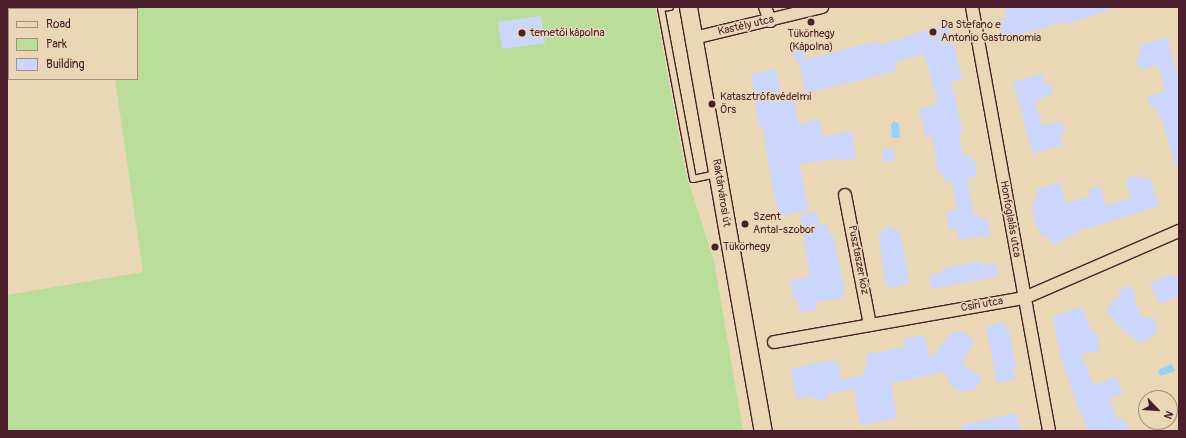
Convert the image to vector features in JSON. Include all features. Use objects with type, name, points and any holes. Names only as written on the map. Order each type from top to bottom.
[{"type":"main road","name":"Raktárvárosi út","points":[[688,7],[763,431]]},
{"type":"street","points":[[765,7],[770,20]]},
{"type":"street","name":"Kastély utca","points":[[694,38],[822,7]]},
{"type":"street","name":"Honfoglalás utca","points":[[972,7],[1049,431]]},
{"type":"street","name":"Pusztaszer köz","points":[[845,195],[870,325]]},
{"type":"street","name":"Csiri utca","points":[[774,342],[1024,298],[1179,230]]},
{"type":"lane","points":[[670,7],[661,8],[693,178],[718,174]]},
{"type":"green space","points":[[7,7],[103,7],[8,8],[7,49]]},
{"type":"green space","points":[[105,7],[655,7],[686,174],[714,261],[743,431],[7,431],[7,295],[143,272],[115,80],[138,80],[138,8]]},
{"type":"water","points":[[894,121],[899,124],[900,138],[892,138],[891,125]]},
{"type":"water","points":[[1171,364],[1175,371],[1160,376],[1158,370]]},
{"type":"building","points":[[1004,7],[1109,7],[1109,10],[1068,24],[1067,21],[1022,34],[1023,36],[1005,41],[998,19],[1007,18]]},
{"type":"building","name":"temetői kápolna","points":[[541,16],[545,43],[502,49],[498,22]]},
{"type":"building","points":[[946,24],[949,26],[962,79],[951,82],[963,132],[959,133],[963,156],[970,155],[971,161],[975,160],[977,176],[967,178],[974,216],[979,215],[980,220],[987,218],[990,235],[959,240],[957,228],[949,230],[946,212],[957,210],[952,183],[951,181],[944,182],[942,173],[938,174],[932,135],[926,137],[919,109],[933,106],[933,103],[938,102],[924,54],[894,62],[896,71],[806,93],[798,61],[878,41],[879,45]]},
{"type":"building","points":[[1167,37],[1179,80],[1179,165],[1176,166],[1161,117],[1159,118],[1156,106],[1151,108],[1148,97],[1165,90],[1158,65],[1140,69],[1136,58],[1142,56],[1138,46]]},
{"type":"building","points":[[803,44],[807,58],[795,61],[792,46]]},
{"type":"building","points":[[776,69],[781,97],[793,95],[799,124],[819,119],[823,136],[852,131],[856,158],[840,161],[839,158],[800,164],[808,211],[779,216],[770,175],[763,127],[759,127],[751,74]]},
{"type":"building","points":[[1042,73],[1045,85],[1050,83],[1053,94],[1035,101],[1042,126],[1062,121],[1065,133],[1060,134],[1063,145],[1033,154],[1013,82]]},
{"type":"building","points":[[893,148],[895,161],[883,162],[882,150]]},
{"type":"building","points":[[1139,174],[1140,180],[1150,177],[1159,206],[1075,232],[1075,234],[1052,245],[1049,236],[1043,238],[1034,220],[1032,200],[1038,198],[1036,189],[1060,182],[1066,203],[1090,196],[1088,190],[1100,186],[1106,206],[1131,198],[1125,179]]},
{"type":"building","points":[[817,212],[819,226],[827,224],[829,234],[833,233],[845,293],[842,298],[816,302],[817,309],[800,312],[797,299],[793,300],[790,280],[810,277],[800,215]]},
{"type":"building","points":[[889,226],[895,231],[900,230],[909,282],[895,288],[886,286],[878,234]]},
{"type":"building","points":[[982,261],[983,265],[996,262],[998,276],[931,289],[929,275],[943,272],[942,268]]},
{"type":"building","points":[[1173,273],[1174,277],[1179,275],[1179,295],[1160,304],[1150,284]]},
{"type":"building","points":[[1131,285],[1137,298],[1134,300],[1142,317],[1154,318],[1158,332],[1140,344],[1116,323],[1106,309],[1112,305],[1110,301],[1120,297],[1117,291]]},
{"type":"building","points":[[1082,307],[1092,333],[1097,332],[1100,351],[1081,354],[1093,385],[1116,376],[1123,393],[1109,399],[1118,420],[1124,418],[1129,431],[1088,431],[1074,396],[1060,356],[1053,316]]},
{"type":"building","points":[[1004,322],[1006,330],[1009,329],[1016,368],[1013,369],[1015,380],[997,383],[986,326]]},
{"type":"building","points":[[962,331],[974,341],[962,363],[982,378],[975,389],[961,392],[951,385],[944,372],[891,383],[897,418],[860,425],[854,389],[826,394],[827,399],[815,401],[814,396],[796,399],[791,369],[824,361],[838,361],[841,379],[864,375],[863,367],[868,367],[866,354],[905,347],[904,339],[925,335],[930,360],[950,333]]},
{"type":"building","points":[[1016,413],[1020,431],[962,431],[962,425]]},
{"type":"place","name":"Tükörhegy (Kápolna)","points":[[811,22]]},
{"type":"place","name":"Da Stefano e Antonio Gastronomia","points":[[933,32]]},
{"type":"place","name":"temetői kápolna","points":[[522,33]]},
{"type":"place","name":"Katasztrófavédelmi Őrs","points":[[712,104]]},
{"type":"place","name":"Szent Antal-szobor","points":[[745,224]]},
{"type":"place","name":"Tükörhegy","points":[[715,247]]}]
